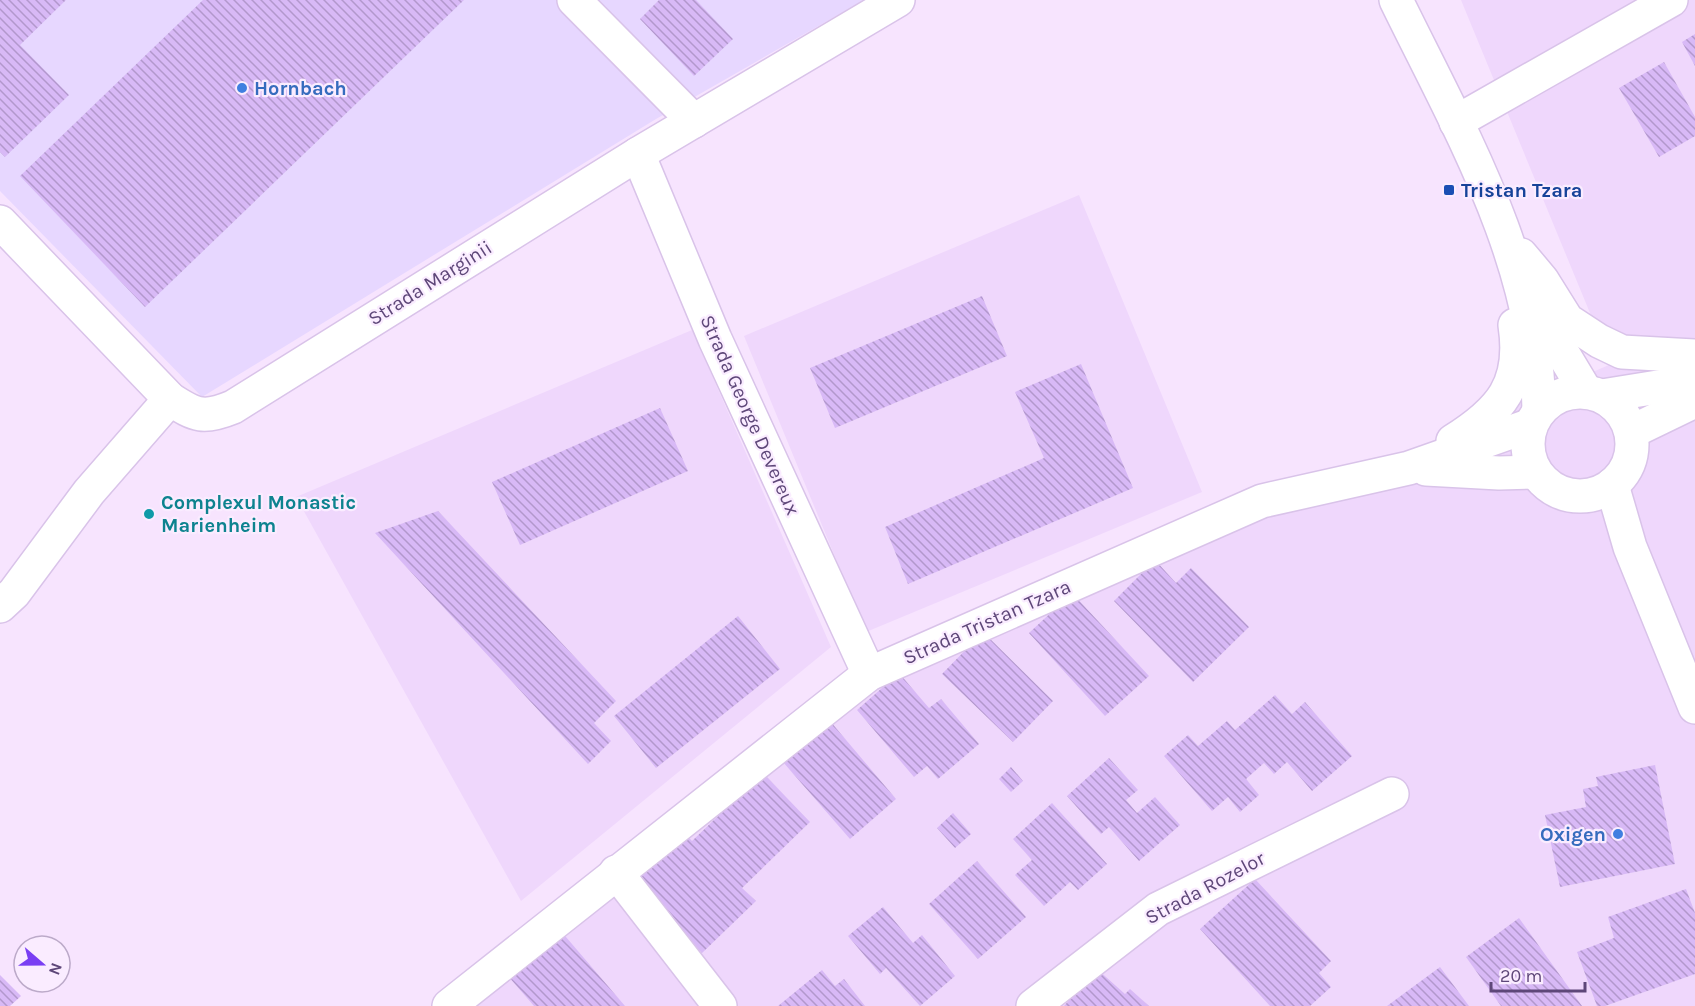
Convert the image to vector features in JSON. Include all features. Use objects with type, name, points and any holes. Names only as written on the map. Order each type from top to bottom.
[{"type":"street","points":[[574,0],[694,121]]},
{"type":"street","name":"Strada Marginii","points":[[0,222],[170,399],[191,413],[212,416],[233,407],[638,154],[898,0]]},
{"type":"street","points":[[1396,0],[1456,122],[1508,239],[1524,290],[1539,370],[1535,417],[1527,442],[1529,460],[1535,472],[1553,490],[1577,497],[1630,547]]},
{"type":"street","points":[[1456,122],[1671,0]]},
{"type":"street","name":"Strada George Devereux","points":[[638,154],[715,339],[868,674]]},
{"type":"street","points":[[1508,239],[1542,280],[1567,320],[1599,341],[1622,352],[1695,356]]},
{"type":"street","name":"Strada Tristan Tzara","points":[[1409,468],[1482,423],[1502,402],[1514,377],[1518,346],[1511,303],[1508,239]]},
{"type":"street","points":[[1524,290],[1594,394],[1615,405],[1626,417],[1631,432],[1633,447],[1629,463],[1618,480],[1601,492],[1577,497]]},
{"type":"street","points":[[1535,417],[1553,398],[1570,392],[1594,394],[1695,381]]},
{"type":"street","points":[[0,606],[14,593],[89,492],[170,399]]},
{"type":"street","points":[[1631,432],[1695,401]]},
{"type":"street","name":"Strada Tristan Tzara","points":[[449,1006],[868,674],[1262,501],[1409,468],[1535,417]]},
{"type":"street","name":"Strada Tristan Tzara","points":[[1409,468],[1499,473],[1535,472]]},
{"type":"street","points":[[1612,485],[1630,547],[1695,707]]},
{"type":"street","name":"Strada Rozelor","points":[[1033,1006],[1158,909],[1392,794]]},
{"type":"street","points":[[616,872],[720,1006]]},
{"type":"shaded area","points":[[0,0],[864,0],[656,119],[202,397],[0,191]]},
{"type":"shaded area","points":[[1461,0],[1695,0],[1695,1006],[464,1006],[923,633],[1368,471],[1611,364]]},
{"type":"shaded area","points":[[1079,195],[1202,492],[866,632],[744,336]]},
{"type":"shaded area","points":[[692,330],[831,647],[521,901],[296,497]]},
{"type":"building","points":[[0,0],[66,0],[20,45],[69,95],[5,157],[0,152]]},
{"type":"building","name":"Hornbach","points":[[203,0],[464,0],[145,307],[20,176]]},
{"type":"building","points":[[659,0],[696,0],[733,39],[694,76],[640,19]]},
{"type":"building","points":[[1695,34],[1695,66],[1682,42]]},
{"type":"building","points":[[1664,62],[1695,117],[1695,136],[1659,157],[1619,88]]},
{"type":"building","points":[[982,296],[1007,356],[835,428],[810,368]]},
{"type":"building","points":[[1081,364],[1133,488],[908,584],[885,527],[1044,458],[1015,392]]},
{"type":"building","points":[[660,408],[688,471],[520,545],[492,482]]},
{"type":"building","points":[[438,511],[616,701],[594,723],[611,741],[588,764],[375,533]]},
{"type":"building","points":[[1155,560],[1176,583],[1191,568],[1249,627],[1193,682],[1114,601]]},
{"type":"building","points":[[1072,593],[1149,676],[1105,716],[1029,633]]},
{"type":"building","points":[[738,616],[780,669],[656,768],[614,716]]},
{"type":"building","points":[[983,632],[1053,701],[1013,742],[942,674]]},
{"type":"building","points":[[899,673],[929,708],[941,699],[979,744],[938,779],[927,766],[914,777],[857,710]]},
{"type":"building","points":[[1275,695],[1292,714],[1305,702],[1352,756],[1312,791],[1287,762],[1274,774],[1264,763],[1246,779],[1259,795],[1240,812],[1228,797],[1212,811],[1164,756],[1188,735],[1198,746],[1227,721],[1235,730]]},
{"type":"building","points":[[830,721],[896,799],[850,839],[783,762]]},
{"type":"building","points":[[1109,758],[1138,790],[1126,800],[1137,813],[1155,797],[1180,825],[1139,861],[1109,827],[1101,834],[1067,796]]},
{"type":"building","points":[[1655,765],[1675,864],[1560,887],[1545,815],[1586,807],[1583,789],[1598,786],[1596,777]]},
{"type":"building","points":[[1011,767],[1023,781],[1011,792],[999,779]]},
{"type":"building","points":[[763,773],[810,822],[742,888],[756,901],[702,953],[629,876],[679,827],[692,841]]},
{"type":"building","points":[[1052,803],[1107,864],[1078,890],[1070,882],[1044,906],[1015,875],[1032,860],[1013,839]]},
{"type":"building","points":[[953,813],[971,834],[955,848],[937,828]]},
{"type":"building","points":[[977,861],[1026,917],[978,959],[929,904]]},
{"type":"building","points":[[1255,879],[1331,961],[1319,973],[1331,987],[1310,1006],[1270,1006],[1200,929]]},
{"type":"building","points":[[1686,889],[1695,913],[1695,974],[1605,1006],[1597,1006],[1577,952],[1614,938],[1608,917]]},
{"type":"building","points":[[883,907],[913,943],[922,935],[955,976],[920,1006],[886,968],[880,974],[848,936]]},
{"type":"building","points":[[1519,918],[1582,1006],[1501,1006],[1466,957]]},
{"type":"building","points":[[560,930],[625,1006],[534,1006],[508,976]]},
{"type":"building","points":[[1440,967],[1469,1006],[1387,1006]]},
{"type":"building","points":[[1097,969],[1125,994],[1130,989],[1149,1006],[1064,1006]]},
{"type":"building","points":[[822,970],[835,986],[844,979],[865,1006],[778,1006]]},
{"type":"building","points":[[0,975],[12,987],[12,994],[21,996],[10,1006],[0,1006]]},
{"type":"place","name":"Hornbach","points":[[242,88]]},
{"type":"place","name":"Tristan Tzara","points":[[1449,190]]},
{"type":"place","name":"Complexul Monastic Marienheim","points":[[149,514]]},
{"type":"place","name":"Oxigen","points":[[1618,834]]}]
